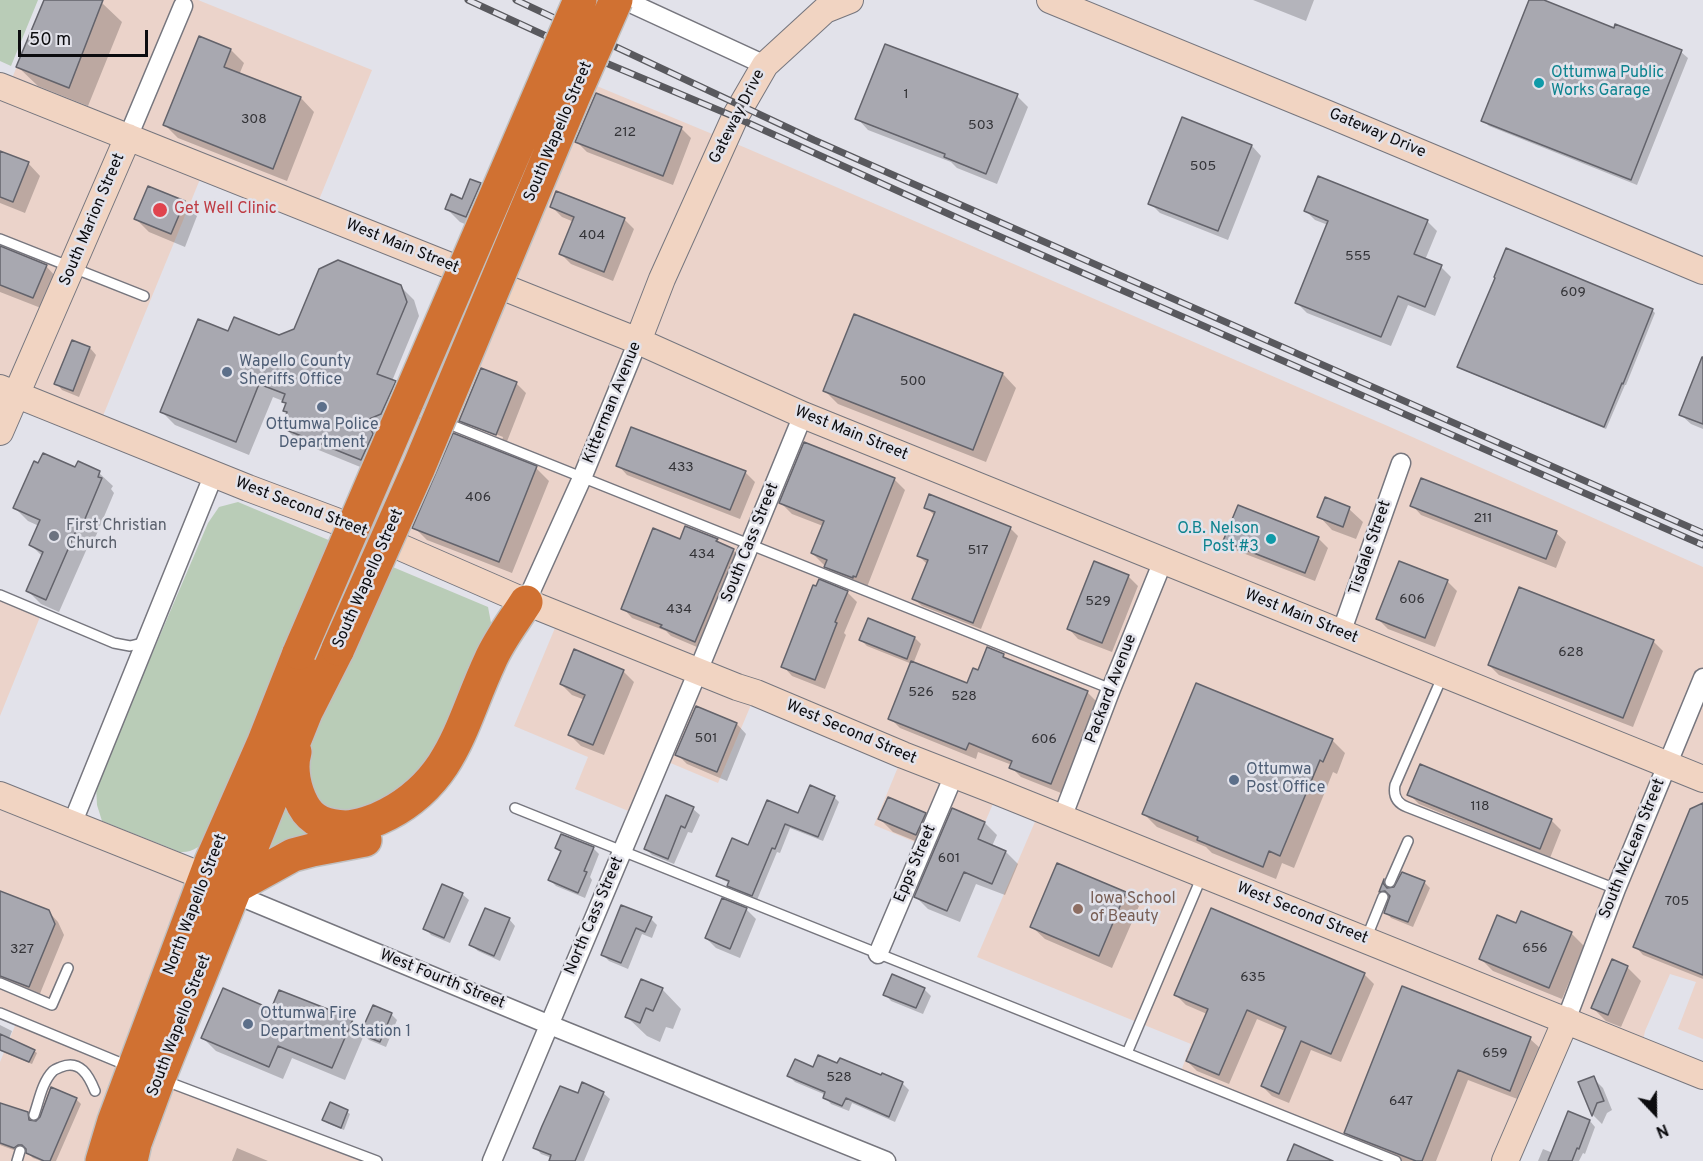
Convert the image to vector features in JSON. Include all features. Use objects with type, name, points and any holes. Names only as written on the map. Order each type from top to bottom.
[{"type":"highway","name":"South Wapello Street","points":[[298,653],[580,0]]},
{"type":"highway","name":"South Wapello Street","points":[[131,1161],[147,1074],[224,886],[338,649],[418,467],[616,0]]},
{"type":"highway","points":[[306,712],[293,760],[297,794],[307,813],[325,825],[348,827],[380,818],[407,804],[435,778],[452,751],[490,659],[526,602]]},
{"type":"highway","points":[[224,886],[293,855],[366,840],[394,830],[413,820],[433,805],[461,772],[512,650],[526,602]]},
{"type":"highway","name":"North Wapello Street","points":[[224,886],[263,744],[298,653]]},
{"type":"highway","points":[[96,1161],[114,1121],[147,1074]]},
{"type":"highway","points":[[102,1161],[114,1121]]},
{"type":"main road","name":"Gateway Drive","points":[[697,203],[735,117],[765,65],[825,10],[850,0]]},
{"type":"main road","name":"Gateway Drive","points":[[1050,0],[1703,271]]},
{"type":"main road","name":"West Main Street","points":[[0,86],[638,341],[803,415],[1703,779]]},
{"type":"main road","name":"South Marion Street","points":[[0,432],[8,391],[72,268],[129,137]]},
{"type":"main road","name":"Kitterman Avenue","points":[[638,341],[662,279],[697,203]]},
{"type":"main road","name":"West Second Street","points":[[8,391],[368,533],[526,602],[1703,1076]]},
{"type":"main road","name":"West Fourth Street","points":[[0,795],[224,886]]},
{"type":"main road","points":[[1505,1161],[1566,1020]]},
{"type":"street","points":[[624,0],[765,65]]},
{"type":"street","name":"South Marion Street","points":[[129,137],[183,6]]},
{"type":"street","name":"South Wapello Street","points":[[368,533],[563,72]]},
{"type":"street","name":"Kitterman Avenue","points":[[526,602],[582,478],[638,341]]},
{"type":"street","name":"South Cass Street","points":[[698,671],[803,415]]},
{"type":"street","name":"Tisdale Street","points":[[1341,633],[1401,463]]},
{"type":"street","points":[[72,824],[214,474]]},
{"type":"street","name":"Packard Avenue","points":[[1062,818],[1163,561]]},
{"type":"street","name":"North Cass Street","points":[[492,1161],[698,671]]},
{"type":"street","name":"South McLean Street","points":[[1566,1020],[1616,889],[1703,678]]},
{"type":"street","name":"Epps Street","points":[[878,954],[954,775]]},
{"type":"street","name":"West Fourth Street","points":[[224,886],[550,1025],[886,1161]]},
{"type":"lane","points":[[0,238],[144,296]]},
{"type":"lane","points":[[419,412],[1111,689]]},
{"type":"lane","points":[[0,595],[114,643],[130,646],[146,642]]},
{"type":"lane","points":[[1443,674],[1395,785],[1397,801],[1407,807],[1616,889]]},
{"type":"lane","points":[[515,808],[1396,1161]]},
{"type":"lane","points":[[1390,882],[1408,841]]},
{"type":"lane","points":[[1127,1053],[1203,874]]},
{"type":"lane","points":[[1365,940],[1383,897]]},
{"type":"lane","points":[[0,983],[52,1005],[68,968]]},
{"type":"lane","points":[[0,1013],[147,1074],[378,1161]]},
{"type":"lane","points":[[34,1115],[44,1085],[54,1070],[67,1064],[79,1067],[88,1076],[95,1091]]},
{"type":"lane","points":[[17,1161],[20,1151]]},
{"type":"shaded area","points":[[44,0],[198,0],[372,70],[314,212],[205,167],[98,428],[16,394],[0,432],[0,86],[8,88]]},
{"type":"shaded area","points":[[563,72],[746,148],[1390,427],[1703,567],[1703,1039],[1678,1029],[1696,982],[1670,974],[1645,1031],[1641,1051],[1567,1021],[1505,1161],[1396,1161],[1180,1074],[1191,1044],[977,957],[1040,810],[998,792],[947,911],[909,895],[929,848],[874,825],[903,755],[756,693],[718,783],[661,759],[638,815],[575,789],[588,757],[514,726],[560,616],[368,533]]},
{"type":"shaded area","points":[[0,595],[42,612],[0,716]]},
{"type":"shaded area","points":[[0,795],[205,877],[135,1069],[377,1161],[0,1161],[0,1062],[17,1021],[0,1013]]},
{"type":"green space","points":[[0,0],[38,0],[11,66],[0,61]]},
{"type":"green space","points":[[238,502],[488,607],[492,628],[448,739],[419,779],[380,805],[334,815],[310,799],[304,756],[363,605],[315,588],[274,674],[209,838],[196,848],[180,852],[102,821],[97,805],[96,785],[208,523],[219,507]]},
{"type":"green space","points":[[284,798],[328,835],[260,863]]},
{"type":"building","points":[[44,0],[103,0],[69,88],[16,67]]},
{"type":"building","points":[[1529,0],[1544,0],[1614,28],[1615,24],[1682,50],[1631,180],[1481,121]]},
{"type":"building","points":[[199,36],[231,49],[224,67],[301,97],[273,169],[163,125]]},
{"type":"building","points":[[885,44],[1018,94],[986,174],[944,157],[945,154],[855,119]]},
{"type":"building","points":[[596,93],[682,127],[663,176],[575,142]]},
{"type":"building","points":[[1182,117],[1252,145],[1218,231],[1148,204]]},
{"type":"building","points":[[0,151],[29,162],[13,202],[0,197]]},
{"type":"building","points":[[1318,176],[1428,220],[1414,254],[1442,265],[1425,307],[1398,296],[1381,337],[1295,303],[1328,221],[1304,211]]},
{"type":"building","points":[[470,179],[481,183],[466,217],[445,209],[451,194],[462,199]]},
{"type":"building","name":"Get Well Clinic","points":[[148,186],[185,201],[171,234],[134,219]]},
{"type":"building","points":[[556,191],[625,218],[604,272],[559,254],[574,217],[550,207]]},
{"type":"building","points":[[0,246],[47,265],[33,298],[0,285]]},
{"type":"building","points":[[1506,248],[1653,309],[1604,427],[1457,367]]},
{"type":"building","points":[[338,260],[401,285],[407,302],[377,374],[396,381],[381,414],[367,420],[373,434],[361,460],[284,429],[287,422],[284,421],[287,412],[283,411],[286,403],[282,402],[285,394],[259,384],[236,442],[160,412],[198,319],[228,331],[234,317],[279,335],[294,329],[319,269]]},
{"type":"building","points":[[854,314],[1003,373],[973,450],[823,391]]},
{"type":"building","points":[[72,340],[90,347],[73,391],[54,384]]},
{"type":"building","points":[[1703,357],[1703,424],[1679,415]]},
{"type":"building","points":[[481,368],[517,382],[496,435],[459,421]]},
{"type":"building","points":[[631,427],[746,471],[730,510],[616,466]]},
{"type":"building","points":[[453,433],[537,466],[499,562],[412,528]]},
{"type":"building","points":[[804,442],[895,478],[856,577],[853,576],[853,578],[824,567],[827,560],[811,553],[824,521],[779,503]]},
{"type":"building","name":"First Christian Church","points":[[43,453],[75,467],[78,461],[100,471],[98,477],[102,478],[82,526],[79,524],[46,600],[26,591],[43,552],[29,545],[40,520],[13,508],[34,461],[38,463]]},
{"type":"building","points":[[1421,478],[1557,531],[1546,559],[1410,506]]},
{"type":"building","points":[[929,494],[1011,527],[973,623],[912,599],[928,560],[917,556],[935,512],[924,508]]},
{"type":"building","points":[[1325,497],[1350,507],[1343,527],[1317,517]]},
{"type":"building","name":"O.B. Nelson Post #3","points":[[1238,505],[1319,537],[1305,573],[1223,541]]},
{"type":"building","points":[[685,526],[718,539],[716,541],[734,549],[695,642],[660,627],[662,625],[621,609],[653,528],[680,539]]},
{"type":"building","points":[[1094,561],[1129,575],[1102,643],[1067,629]]},
{"type":"building","points":[[1399,561],[1448,580],[1425,638],[1376,619]]},
{"type":"building","points":[[819,579],[848,591],[815,680],[781,667],[813,585],[816,586]]},
{"type":"building","points":[[1519,587],[1654,640],[1623,718],[1488,665]]},
{"type":"building","points":[[868,618],[915,637],[907,659],[859,640]]},
{"type":"building","points":[[987,647],[1004,654],[1003,657],[1088,691],[1051,784],[1009,768],[1012,761],[969,743],[966,750],[888,719],[911,661],[967,683],[973,668],[978,670]]},
{"type":"building","points":[[574,649],[624,670],[593,745],[568,735],[585,695],[560,684]]},
{"type":"building","name":"Ottumwa Post Office","points":[[1196,683],[1333,739],[1323,762],[1320,760],[1280,856],[1269,851],[1263,867],[1142,814]]},
{"type":"building","points":[[696,706],[737,723],[717,772],[675,755]]},
{"type":"building","points":[[1420,764],[1552,819],[1540,849],[1407,795]]},
{"type":"building","points":[[810,785],[835,796],[818,837],[785,824],[775,849],[772,848],[752,896],[727,886],[729,881],[716,876],[732,838],[748,845],[767,800],[798,813]]},
{"type":"building","points":[[666,795],[694,807],[685,828],[681,826],[668,859],[644,849]]},
{"type":"building","points":[[888,797],[926,813],[916,835],[878,819]]},
{"type":"building","points":[[1703,803],[1703,975],[1633,947],[1690,809]]},
{"type":"building","points":[[952,808],[985,822],[978,839],[1006,851],[992,884],[964,872],[947,911],[914,897]]},
{"type":"building","points":[[561,834],[594,847],[578,893],[548,880],[561,851],[555,848]]},
{"type":"building","name":"Iowa School of Beauty","points":[[1057,863],[1126,892],[1099,956],[1030,927]]},
{"type":"building","points":[[1402,872],[1425,881],[1408,922],[1384,913],[1390,896],[1385,891],[1379,892],[1384,879],[1383,883],[1387,888],[1394,887]]},
{"type":"building","points":[[442,884],[463,893],[444,938],[423,929]]},
{"type":"building","points":[[0,891],[49,910],[55,924],[29,987],[0,976]]},
{"type":"building","points":[[722,898],[747,908],[730,949],[705,938]]},
{"type":"building","points":[[621,905],[652,917],[645,932],[636,928],[621,963],[601,955]]},
{"type":"building","points":[[485,908],[510,918],[494,956],[469,945]]},
{"type":"building","points":[[1211,908],[1365,973],[1331,1054],[1301,1041],[1279,1094],[1261,1086],[1286,1027],[1247,1010],[1219,1075],[1186,1061],[1208,1009],[1174,995]]},
{"type":"building","points":[[1521,911],[1572,932],[1549,988],[1479,959],[1497,915],[1516,923]]},
{"type":"building","points":[[1612,959],[1628,966],[1608,1015],[1591,1008]]},
{"type":"building","points":[[892,974],[925,988],[916,1008],[883,995]]},
{"type":"building","points":[[641,979],[663,988],[653,1011],[646,1008],[640,1023],[625,1017]]},
{"type":"building","points":[[1402,986],[1531,1037],[1510,1091],[1458,1070],[1422,1161],[1416,1161],[1344,1133]]},
{"type":"building","points":[[223,988],[271,1009],[279,990],[353,1019],[332,1068],[278,1046],[269,1067],[201,1038]]},
{"type":"building","points":[[373,1005],[392,1013],[380,1042],[360,1034]]},
{"type":"building","points":[[0,1034],[35,1050],[29,1062],[0,1050]]},
{"type":"building","points":[[818,1055],[837,1063],[840,1058],[903,1082],[889,1117],[846,1098],[842,1106],[823,1098],[825,1092],[787,1076],[795,1059],[813,1067]]},
{"type":"building","points":[[1594,1076],[1604,1101],[1597,1103],[1592,1116],[1578,1082]]},
{"type":"building","points":[[582,1082],[604,1092],[575,1161],[549,1161],[551,1155],[533,1148],[542,1126],[560,1086],[578,1093]]},
{"type":"building","points":[[51,1087],[77,1098],[50,1161],[44,1161],[26,1153],[22,1145],[14,1148],[0,1143],[0,1103],[28,1112],[29,1120],[36,1121],[40,1117]]},
{"type":"building","points":[[330,1102],[348,1110],[341,1128],[322,1120]]},
{"type":"building","points":[[1568,1111],[1590,1120],[1579,1149],[1577,1148],[1572,1161],[1548,1161]]},
{"type":"building","points":[[1294,1144],[1333,1161],[1287,1161]]},
{"type":"railway","points":[[468,0],[594,58],[735,117],[962,220],[1703,545]]},
{"type":"railway","points":[[516,0],[814,140],[1703,533]]},
{"type":"place","name":"Ottumwa Public Works Garage","points":[[1539,83]]},
{"type":"place","name":"Get Well Clinic","points":[[160,210]]},
{"type":"place","name":"Wapello County Sheriffs Office","points":[[227,372]]},
{"type":"place","name":"Ottumwa Police Department","points":[[322,407]]},
{"type":"place","name":"First Christian Church","points":[[54,536]]},
{"type":"place","name":"O.B. Nelson Post #3","points":[[1271,539]]},
{"type":"place","name":"Ottumwa Post Office","points":[[1234,780]]},
{"type":"place","name":"Iowa School of Beauty","points":[[1078,909]]},
{"type":"place","name":"Ottumwa Fire Department Station 1","points":[[248,1024]]}]
